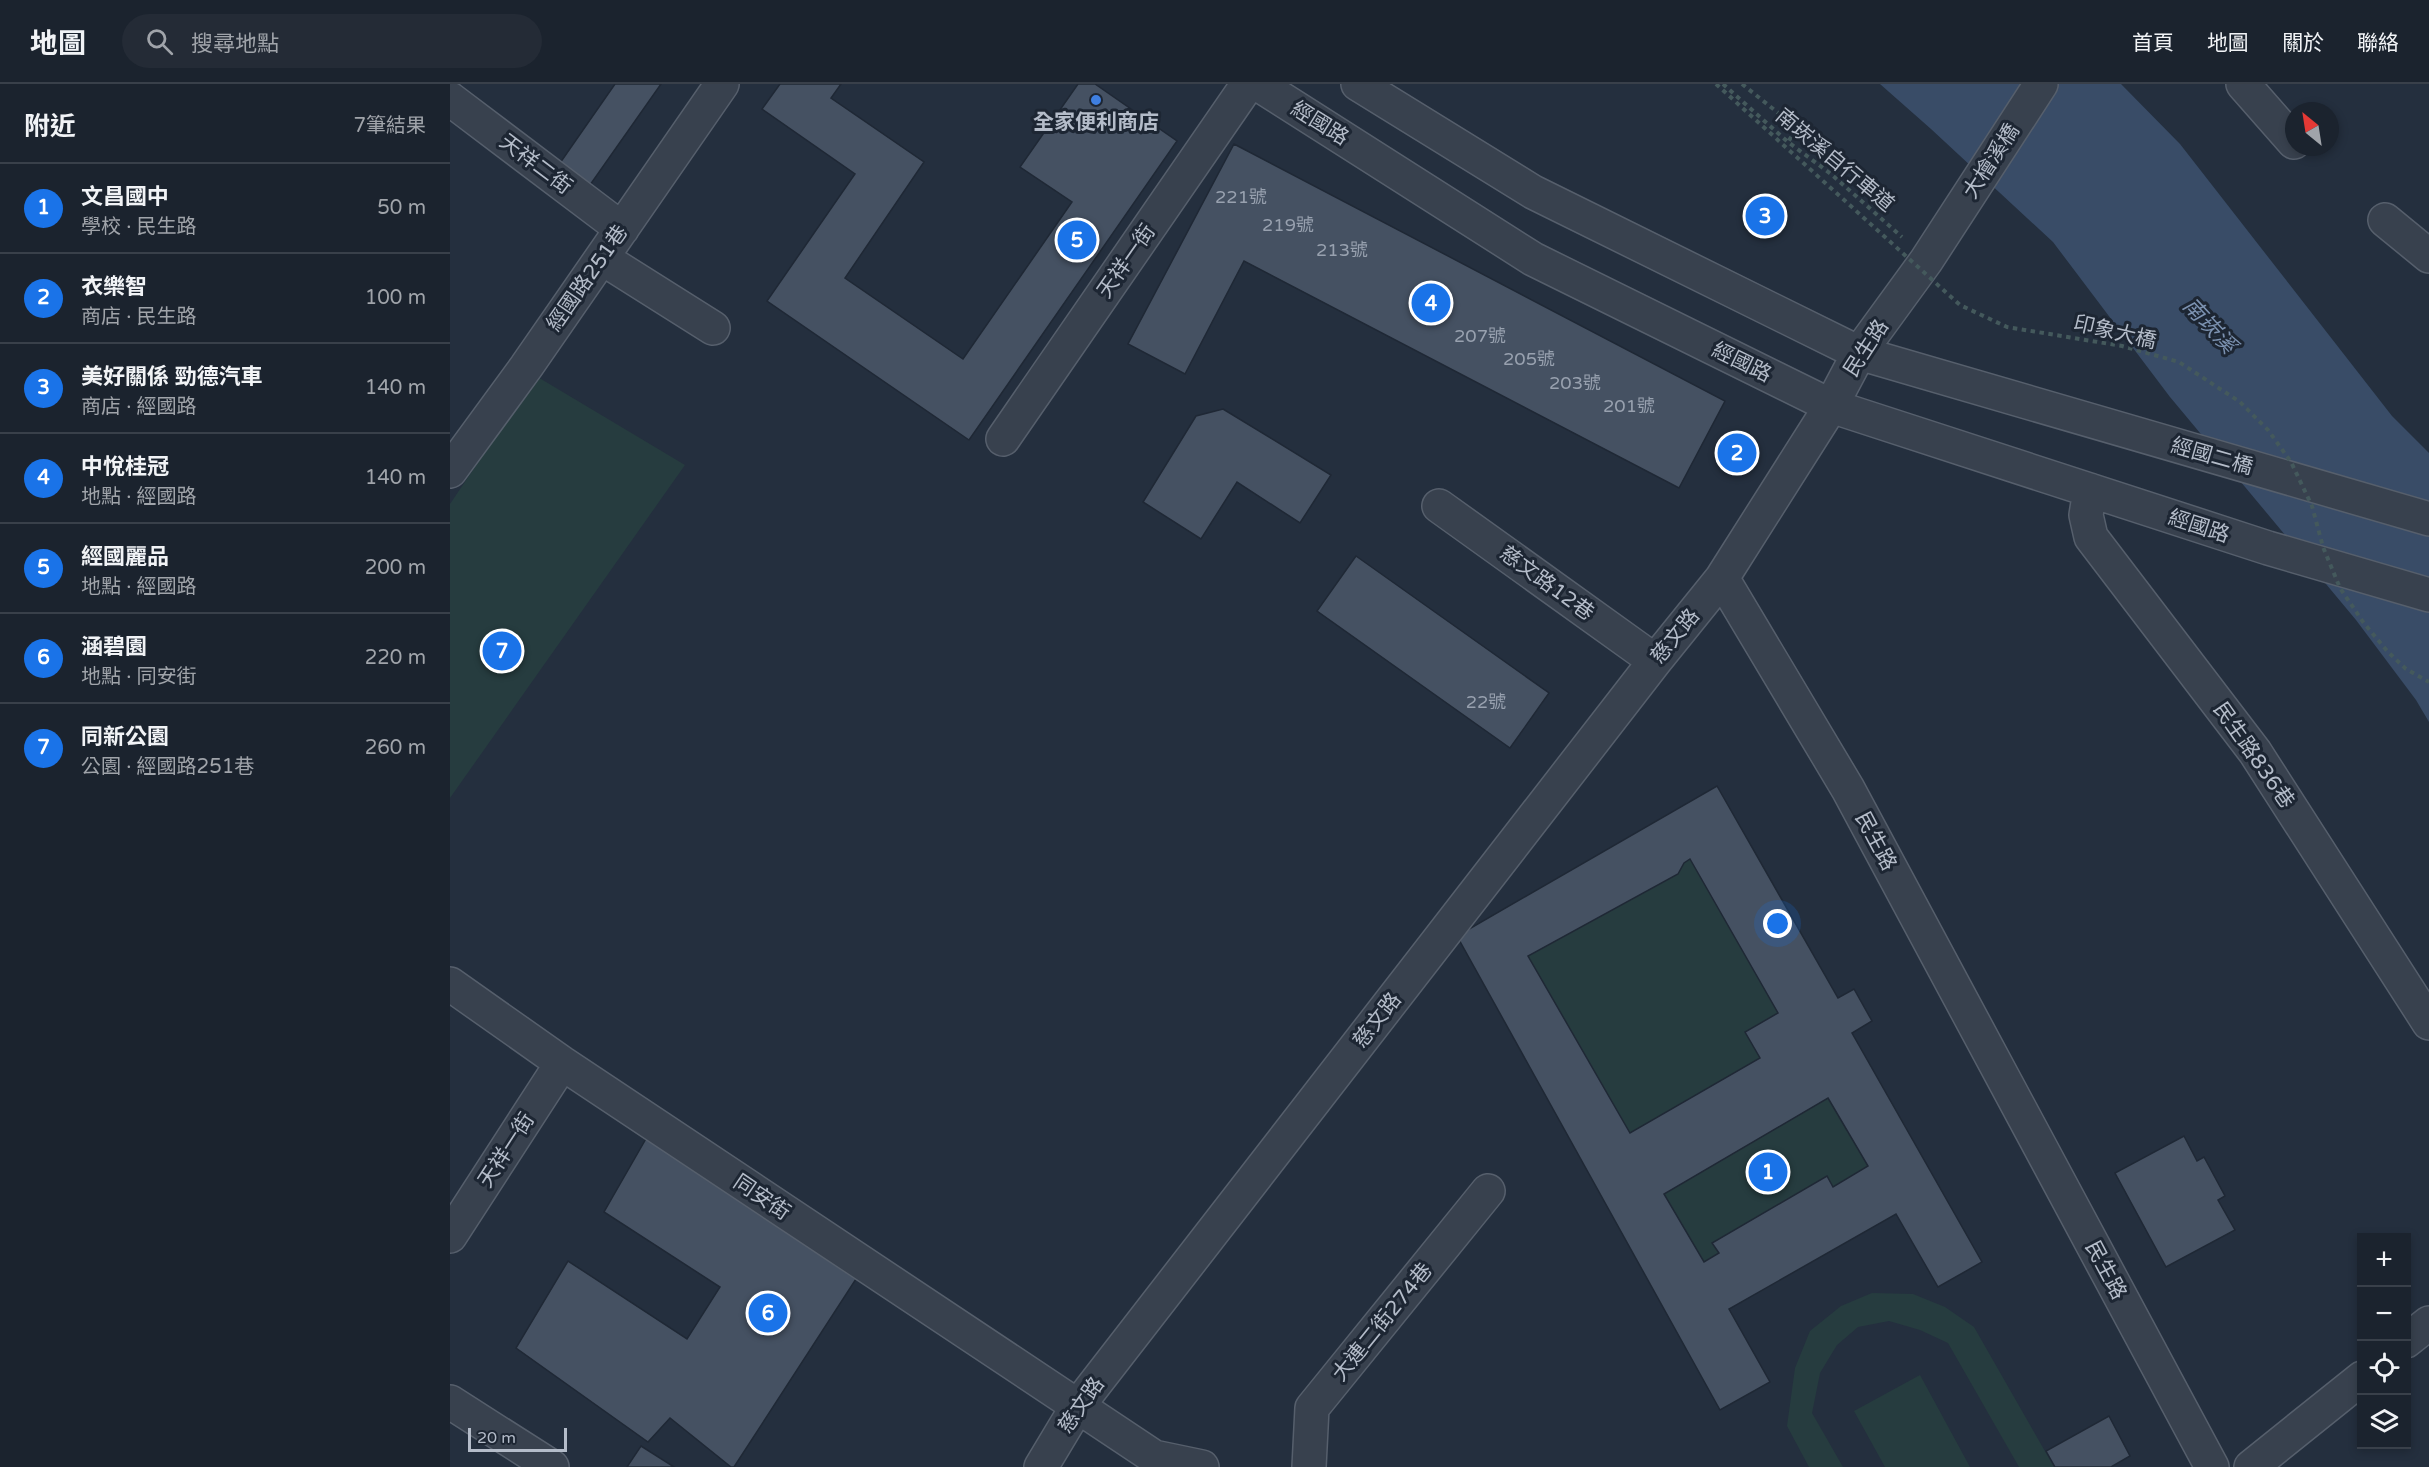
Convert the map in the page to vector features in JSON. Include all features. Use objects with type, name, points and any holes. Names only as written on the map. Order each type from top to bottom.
[{"type":"street","name":"經國路251巷","points":[[450,471],[602,258],[722,84]]},
{"type":"street","name":"天祥一街","points":[[1003,439],[1248,84]]},
{"type":"street","name":"經國路","points":[[1258,84],[1533,259],[1831,406],[2268,548],[2429,595]]},
{"type":"street","points":[[1358,84],[1533,192],[1859,353]]},
{"type":"street","name":"大檜溪橋","points":[[1933,249],[2041,84]]},
{"type":"street","points":[[2243,84],[2285,132]]},
{"type":"street","name":"天祥二街","points":[[450,99],[622,229]]},
{"type":"street","points":[[2385,220],[2429,256]]},
{"type":"street","name":"民生路","points":[[1933,249],[1859,353],[1831,406],[1722,578],[1848,789],[2212,1467]]},
{"type":"street","points":[[602,258],[713,328]]},
{"type":"street","name":"經國二橋","points":[[1859,353],[2429,519]]},
{"type":"street","name":"民生路836巷","points":[[2090,490],[2086,515],[2091,537],[2255,752],[2429,1023]]},
{"type":"street","name":"慈文路12巷","points":[[1440,506],[1655,661]]},
{"type":"street","name":"慈文路","points":[[1041,1467],[1077,1407],[1655,661],[1722,578]]},
{"type":"street","name":"同安街","points":[[450,984],[562,1063],[1154,1457],[1202,1467]]},
{"type":"street","name":"天祥一街","points":[[450,1236],[562,1063]]},
{"type":"street","name":"大連二街274巷","points":[[1309,1467],[1312,1408],[1488,1191]]},
{"type":"street","points":[[2411,1337],[2429,1323]]},
{"type":"street","points":[[2251,1467],[2357,1381]]},
{"type":"street","points":[[450,1402],[552,1467]]},
{"type":"path","name":"印象大橋","points":[[1716,84],[1960,305],[2007,327],[2122,346],[2179,362],[2240,402],[2268,430],[2291,462],[2312,506],[2323,547],[2340,588],[2362,622],[2406,669],[2429,682]]},
{"type":"path","name":"南崁溪自行車道","points":[[1723,84],[1788,142],[1933,249]]},
{"type":"path","points":[[1742,84],[1797,128],[1788,142]]},
{"type":"green space","points":[[536,376],[685,465],[450,798],[450,504]]},
{"type":"green space","points":[[1690,859],[1778,1013],[1745,1032],[1760,1058],[1630,1133],[1528,956]]},
{"type":"green space","points":[[1828,1098],[1868,1166],[1833,1187],[1826,1176],[1713,1243],[1719,1253],[1704,1262],[1664,1194]]},
{"type":"green space","points":[[1872,1293],[1913,1294],[1945,1307],[1974,1327],[2054,1467],[2019,1467],[1948,1343],[1920,1330],[1889,1321],[1858,1327],[1837,1345],[1820,1373],[1812,1413],[1843,1467],[1809,1467],[1787,1426],[1795,1368],[1810,1331],[1841,1306]]},
{"type":"green space","points":[[1920,1375],[1970,1467],[1885,1467],[1854,1411]]},
{"type":"water","name":"南崁溪","points":[[1880,84],[2121,84],[2180,144],[2392,416],[2429,453],[2429,722],[2416,700],[2356,620],[2170,397],[2053,242]]},
{"type":"building","points":[[615,84],[661,84],[590,185],[560,163]]},
{"type":"building","points":[[780,84],[841,84],[831,98],[924,162],[845,278],[963,359],[1072,202],[1020,167],[1078,84],[1095,84],[1177,141],[969,440],[767,301],[855,174],[762,109]]},
{"type":"building","points":[[1234,144],[1725,401],[1679,488],[1244,261],[1185,374],[1128,344]]},
{"type":"building","points":[[1223,409],[1331,475],[1300,523],[1237,482],[1201,539],[1143,502],[1196,416]]},
{"type":"building","points":[[1356,556],[1549,693],[1510,748],[1317,611]]},
{"type":"building","points":[[1717,786],[1838,998],[1854,989],[1872,1021],[1852,1033],[1982,1262],[1938,1287],[1896,1214],[1729,1309],[1770,1382],[1720,1410],[1457,936]],"holes":[[[1690,859],[1778,1013],[1745,1032],[1760,1058],[1630,1133],[1528,956],[1678,874],[1684,863]],[[1828,1098],[1868,1166],[1833,1187],[1827,1176],[1712,1243],[1719,1253],[1704,1262],[1664,1194]]]},
{"type":"building","points":[[2184,1136],[2197,1161],[2204,1157],[2225,1196],[2218,1200],[2235,1230],[2166,1267],[2115,1173]]},
{"type":"building","points":[[647,1137],[856,1279],[734,1467],[731,1467],[670,1418],[648,1442],[516,1348],[568,1261],[687,1339],[720,1287],[604,1212]]},
{"type":"building","points":[[2109,1416],[2130,1456],[2111,1467],[2055,1467],[2046,1451]]},
{"type":"building","points":[[641,1446],[674,1467],[627,1467]]},
{"type":"place","name":"全家便利商店","points":[[1096,100]]},
{"type":"place","name":"美好關係 勁德汽車","points":[[1765,216]]},
{"type":"place","name":"經國麗品","points":[[1077,240]]},
{"type":"place","name":"中悅桂冠","points":[[1431,303]]},
{"type":"place","name":"衣樂智","points":[[1737,453]]},
{"type":"place","name":"同新公園","points":[[502,651]]},
{"type":"place","name":"文昌國中","points":[[1768,1172]]},
{"type":"place","name":"涵碧園","points":[[768,1313]]}]
